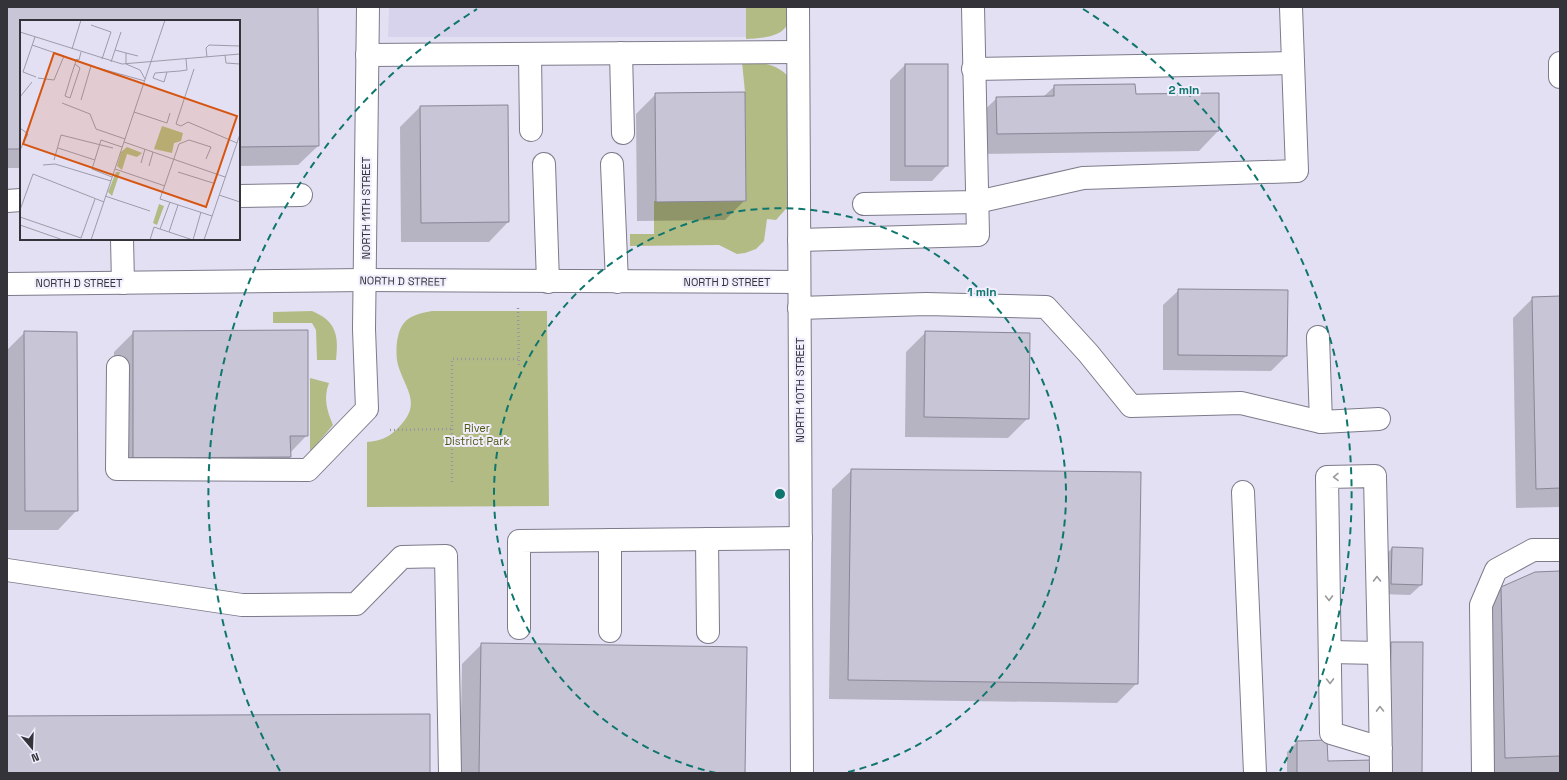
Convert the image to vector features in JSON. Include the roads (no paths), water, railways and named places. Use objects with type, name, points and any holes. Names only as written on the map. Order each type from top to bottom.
[{"type":"street","name":"NORTH 11TH STREET","points":[[118,367],[117,469],[308,470],[367,409],[364,329],[368,7]]},
{"type":"street","name":"NORTH 10TH STREET","points":[[798,7],[802,773]]},
{"type":"street","points":[[799,240],[978,235],[973,68],[973,7]]},
{"type":"street","points":[[864,204],[977,202],[1083,178],[1297,171],[1291,7]]},
{"type":"street","points":[[367,55],[798,52]]},
{"type":"street","points":[[620,53],[623,133]]},
{"type":"street","points":[[530,54],[531,130]]},
{"type":"street","points":[[973,68],[1293,63]]},
{"type":"street","points":[[1560,63],[1560,77]]},
{"type":"street","points":[[544,164],[548,282]]},
{"type":"street","points":[[612,164],[617,282]]},
{"type":"street","points":[[240,196],[301,195]]},
{"type":"street","points":[[7,201],[20,200]]},
{"type":"street","points":[[122,240],[123,283]]},
{"type":"street","name":"NORTH D STREET","points":[[7,284],[365,280],[799,282]]},
{"type":"street","points":[[800,308],[926,304],[1046,307],[1088,353],[1131,406],[1241,403],[1321,422],[1379,419]]},
{"type":"street","points":[[1318,337],[1321,422]]},
{"type":"street","points":[[1381,748],[1331,733],[1327,477],[1375,476],[1381,748],[1381,773]]},
{"type":"street","points":[[1243,492],[1255,773]]},
{"type":"street","points":[[519,628],[519,541],[801,538]]},
{"type":"street","points":[[707,539],[708,632]]},
{"type":"street","points":[[610,540],[610,631]]},
{"type":"street","points":[[1483,773],[1481,605],[1496,570],[1533,550],[1560,550]]},
{"type":"street","points":[[7,570],[242,605],[356,604],[402,557],[446,556],[450,773]]},
{"type":"street","points":[[1330,652],[1379,653]]},
{"type":"park label","name":"River District Park","points":[[477,434]]}]
